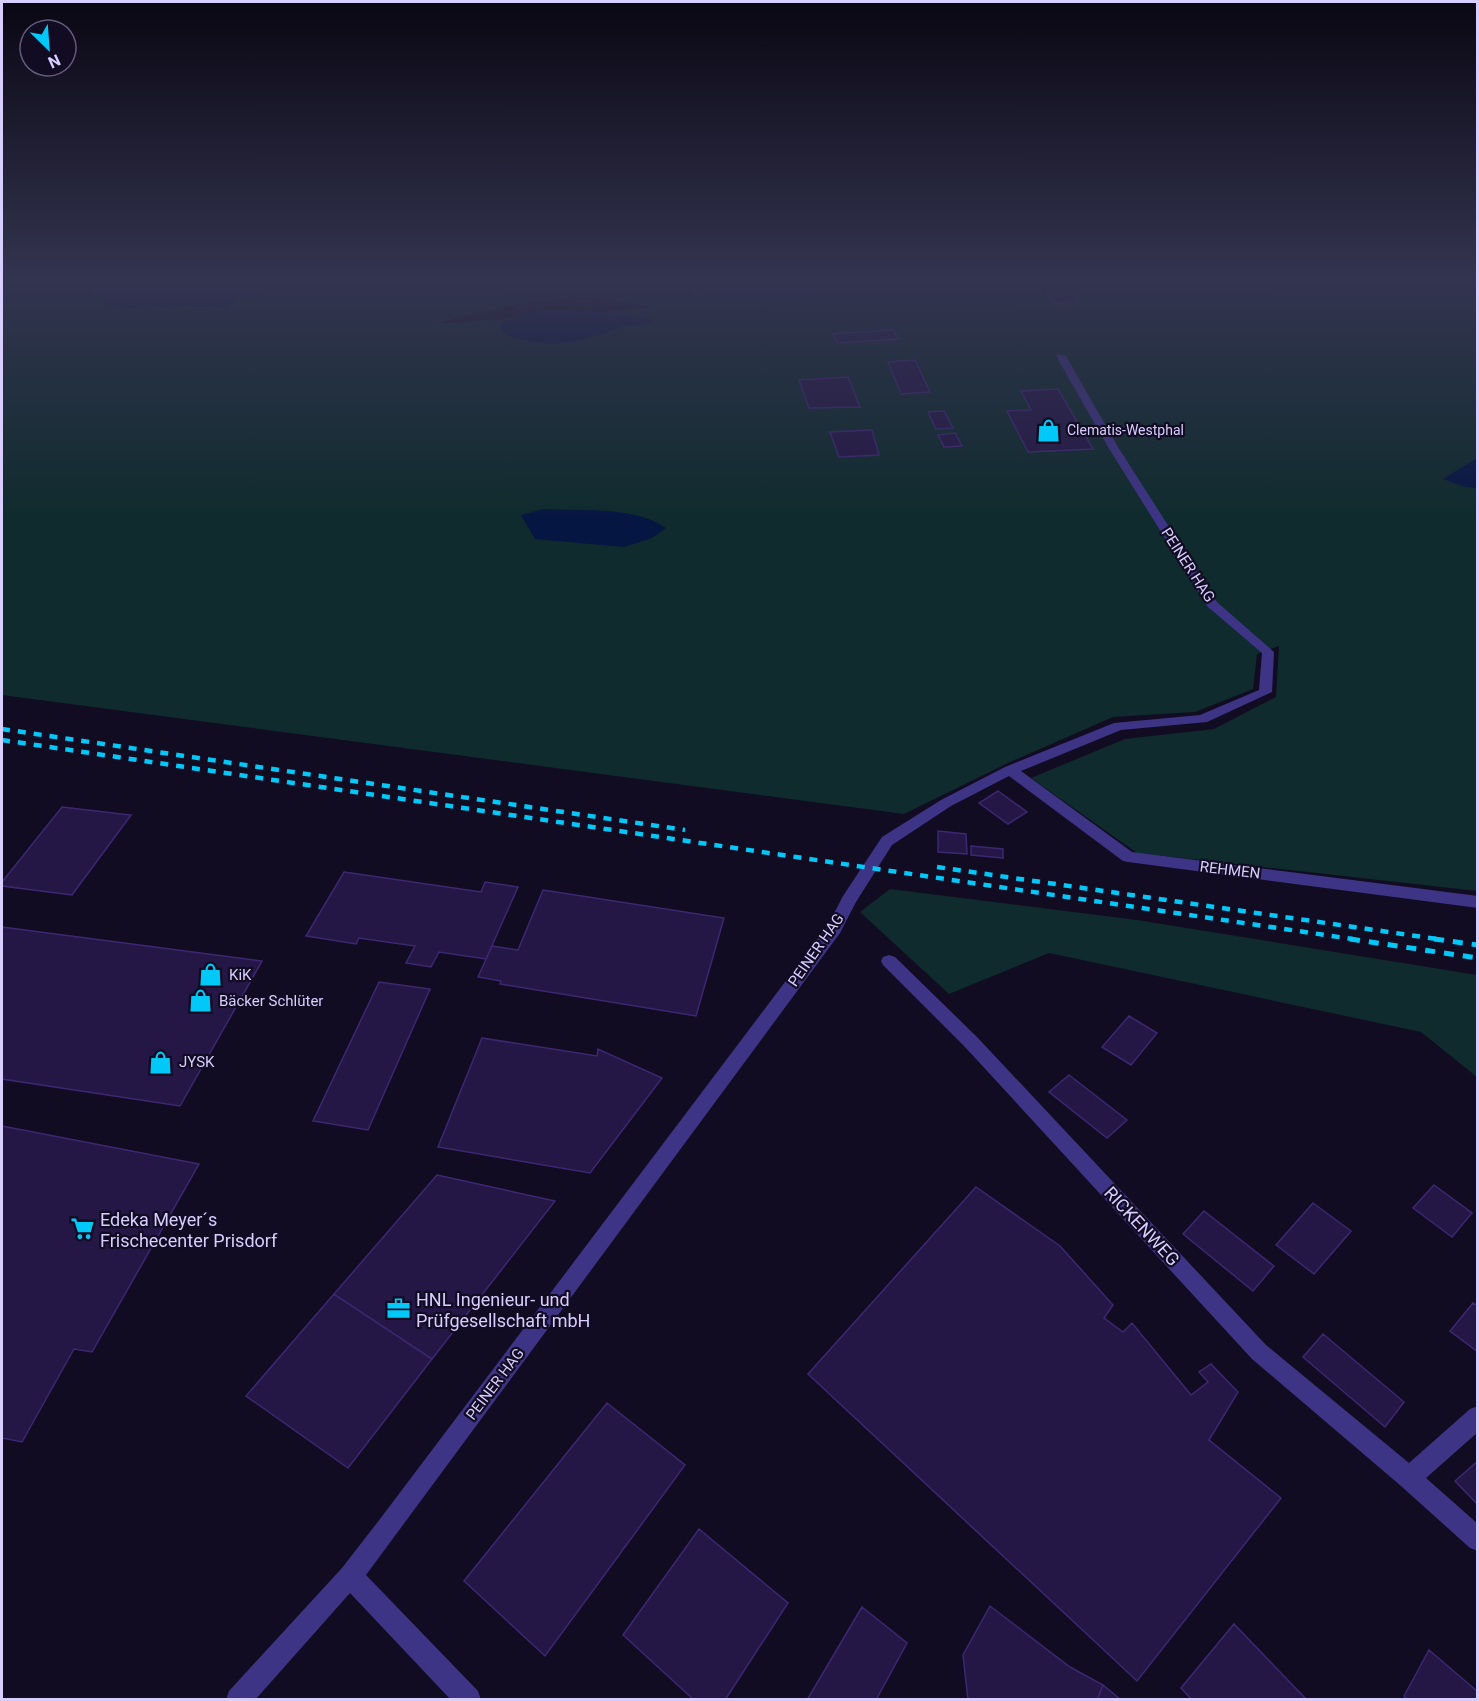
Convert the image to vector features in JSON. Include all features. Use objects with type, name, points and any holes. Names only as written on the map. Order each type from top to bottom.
[{"type":"street","name":"PEINER HAG","points":[[238,1700],[350,1576],[834,929],[849,900],[886,841],[946,804],[1010,770],[1119,726],[1202,719],[1265,692],[1268,652],[1212,604],[1113,447],[1064,360]]},
{"type":"street","name":"REHMEN","points":[[1010,770],[1128,857],[1478,902]]},
{"type":"street","name":"RICKENWEG","points":[[889,961],[971,1042],[1259,1352],[1409,1478],[1478,1540]]},
{"type":"street","points":[[1409,1478],[1478,1417]]},
{"type":"street","points":[[350,1576],[470,1700]]},
{"type":"green space","points":[[2,360],[1477,360],[1477,891],[1137,853],[1031,778],[1125,739],[1214,729],[1276,697],[1279,646],[1257,654],[1253,689],[1195,712],[1113,717],[1010,762],[904,814],[2,695]]},
{"type":"green space","points":[[890,889],[1137,920],[1477,975],[1477,1077],[1421,1032],[1049,953],[949,994],[860,912]]},
{"type":"water","points":[[1477,458],[1477,488],[1465,487],[1443,479]]},
{"type":"water","points":[[543,509],[623,513],[639,516],[666,528],[652,538],[624,547],[535,539],[521,515]]},
{"type":"building","points":[[915,360],[930,392],[901,394],[888,362]]},
{"type":"building","points":[[848,377],[860,407],[809,408],[799,380]]},
{"type":"building","name":"Clematis-Westphal","points":[[1058,389],[1093,449],[1028,452],[1007,411],[1031,410],[1021,391]]},
{"type":"building","points":[[944,411],[953,428],[936,429],[928,412]]},
{"type":"building","points":[[872,430],[879,455],[839,457],[830,432]]},
{"type":"building","points":[[955,433],[962,446],[944,447],[938,435]]},
{"type":"building","points":[[998,791],[1027,812],[1008,824],[979,803]]},
{"type":"building","points":[[62,807],[131,815],[72,895],[2,886],[2,882]]},
{"type":"building","points":[[938,831],[966,834],[967,854],[938,852]]},
{"type":"building","points":[[971,846],[1003,849],[1003,858],[971,855]]},
{"type":"building","points":[[344,872],[481,892],[485,882],[518,887],[486,959],[439,952],[431,967],[406,963],[415,946],[359,938],[356,944],[306,936]]},
{"type":"building","points":[[543,890],[724,918],[696,1016],[500,984],[501,981],[478,977],[492,946],[518,950]]},
{"type":"building","points":[[2,927],[262,961],[180,1106],[2,1079]]},
{"type":"building","points":[[379,982],[430,989],[368,1130],[313,1121]]},
{"type":"building","points":[[1129,1016],[1157,1033],[1131,1065],[1102,1047]]},
{"type":"building","points":[[482,1038],[597,1056],[598,1049],[662,1078],[590,1173],[438,1147]]},
{"type":"building","points":[[1069,1075],[1127,1120],[1107,1138],[1049,1092]]},
{"type":"building","name":"Edeka Meyer´s Frischecenter Prisdorf","points":[[2,1126],[199,1164],[92,1352],[74,1349],[22,1442],[2,1438]]},
{"type":"building","points":[[437,1175],[555,1201],[432,1359],[334,1294]]},
{"type":"building","points":[[1434,1185],[1472,1213],[1452,1237],[1413,1208]]},
{"type":"building","points":[[976,1187],[1060,1246],[1113,1305],[1104,1318],[1123,1332],[1132,1323],[1191,1395],[1208,1382],[1199,1372],[1211,1364],[1238,1392],[1209,1440],[1281,1498],[1137,1681],[808,1374]]},
{"type":"building","points":[[1313,1203],[1351,1231],[1314,1274],[1276,1245]]},
{"type":"building","points":[[1204,1211],[1274,1266],[1253,1291],[1183,1234]]},
{"type":"building","points":[[334,1294],[432,1359],[348,1468],[246,1396]]},
{"type":"building","points":[[1473,1303],[1478,1306],[1478,1352],[1450,1331]]},
{"type":"building","points":[[1323,1334],[1404,1402],[1385,1427],[1303,1357]]},
{"type":"building","points":[[607,1403],[685,1465],[545,1656],[464,1581]]},
{"type":"building","points":[[1478,1461],[1478,1505],[1455,1481]]},
{"type":"building","points":[[699,1529],[788,1603],[725,1700],[694,1700],[623,1635]]},
{"type":"building","points":[[990,1606],[1070,1667],[1103,1685],[1097,1700],[968,1700],[963,1655]]},
{"type":"building","points":[[862,1607],[907,1643],[876,1700],[807,1700]]},
{"type":"building","points":[[1234,1624],[1307,1700],[1192,1700],[1181,1688]]},
{"type":"building","points":[[1429,1650],[1478,1692],[1478,1700],[1408,1700],[1404,1696]]},
{"type":"building","points":[[1103,1685],[1121,1700],[1097,1700]]},
{"type":"railway","points":[[2,729],[685,830]]},
{"type":"railway","points":[[2,740],[1359,940]]},
{"type":"railway","points":[[937,867],[1444,940]]},
{"type":"railway","points":[[1350,939],[1478,958]]},
{"type":"railway","points":[[1434,939],[1478,945]]},
{"type":"place","name":"Clematis-Westphal","points":[[1049,430]]},
{"type":"place","name":"KiK","points":[[211,975]]},
{"type":"place","name":"Bäcker Schlüter","points":[[201,1001]]},
{"type":"place","name":"JYSK","points":[[161,1062]]},
{"type":"place","name":"Edeka Meyer´s Frischecenter Prisdorf","points":[[82,1229]]},
{"type":"place","name":"HNL Ingenieur- und Prüfgesellschaft mbH","points":[[398,1309]]}]
